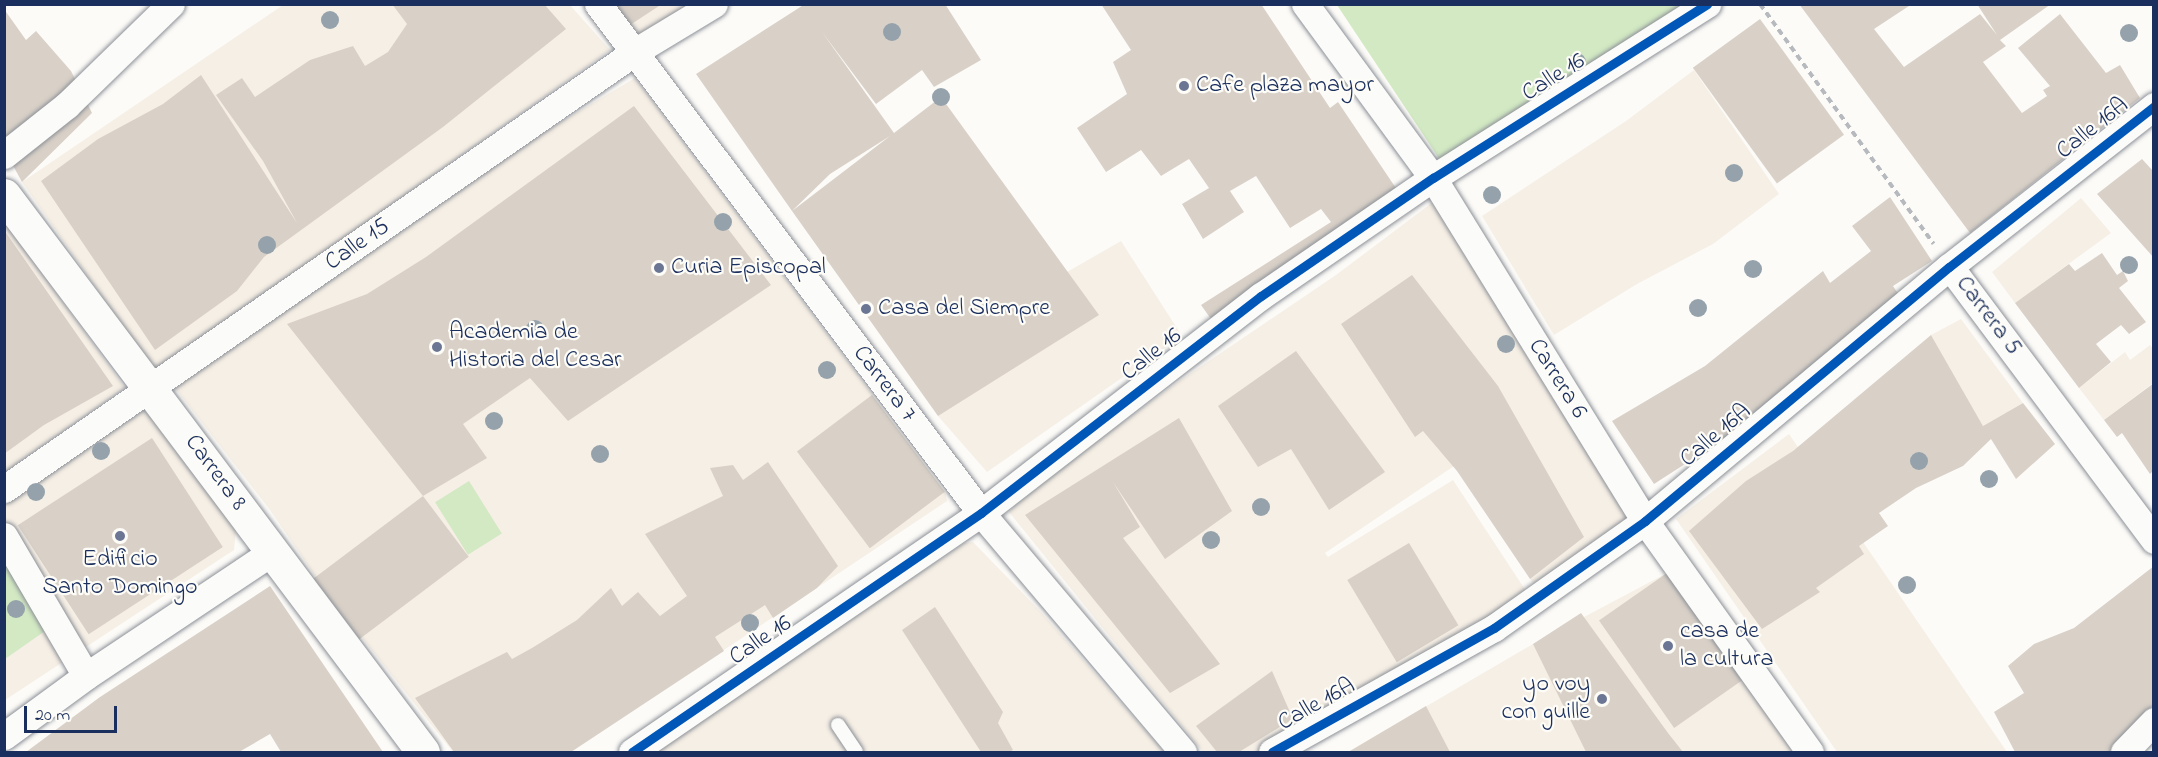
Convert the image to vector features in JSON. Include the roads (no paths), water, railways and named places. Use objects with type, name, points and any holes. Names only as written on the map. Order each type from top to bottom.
[{"type":"street","points":[[4,155],[68,105],[171,4]]},
{"type":"street","name":"Carrera 7","points":[[598,4],[636,51],[981,513],[1183,753]]},
{"type":"street","name":"Calle 15","points":[[4,489],[153,388],[636,51],[714,4]]},
{"type":"street","name":"Carrera 6","points":[[1305,4],[1433,178],[1645,520],[1810,753]]},
{"type":"street","name":"Calle 16","points":[[632,753],[981,513],[1261,296],[1433,178],[1707,4]]},
{"type":"street","name":"Calle 16A","points":[[1272,753],[1494,628],[1645,520],[1950,267],[2154,106]]},
{"type":"street","name":"Carrera 8","points":[[4,195],[153,388],[272,552],[423,753]]},
{"type":"street","name":"Carrera 5","points":[[1950,267],[2154,540]]},
{"type":"street","points":[[4,536],[86,676]]},
{"type":"street","points":[[4,736],[86,676],[272,552]]},
{"type":"street","points":[[2124,753],[2154,721]]},
{"type":"lane","points":[[838,725],[856,753]]},
{"type":"place","name":"Cafe plaza mayor","points":[[1184,86]]},
{"type":"place","name":"Curia Episcopal","points":[[659,268]]},
{"type":"place","name":"Casa del Siempre","points":[[866,309]]},
{"type":"place","name":"Academia de Historia del Cesar","points":[[437,347]]},
{"type":"place","name":"Edificio Santo Domingo","points":[[120,536]]},
{"type":"place","name":"casa de la cultura","points":[[1668,646]]},
{"type":"place","name":"yo voy con guille","points":[[1602,699]]}]
